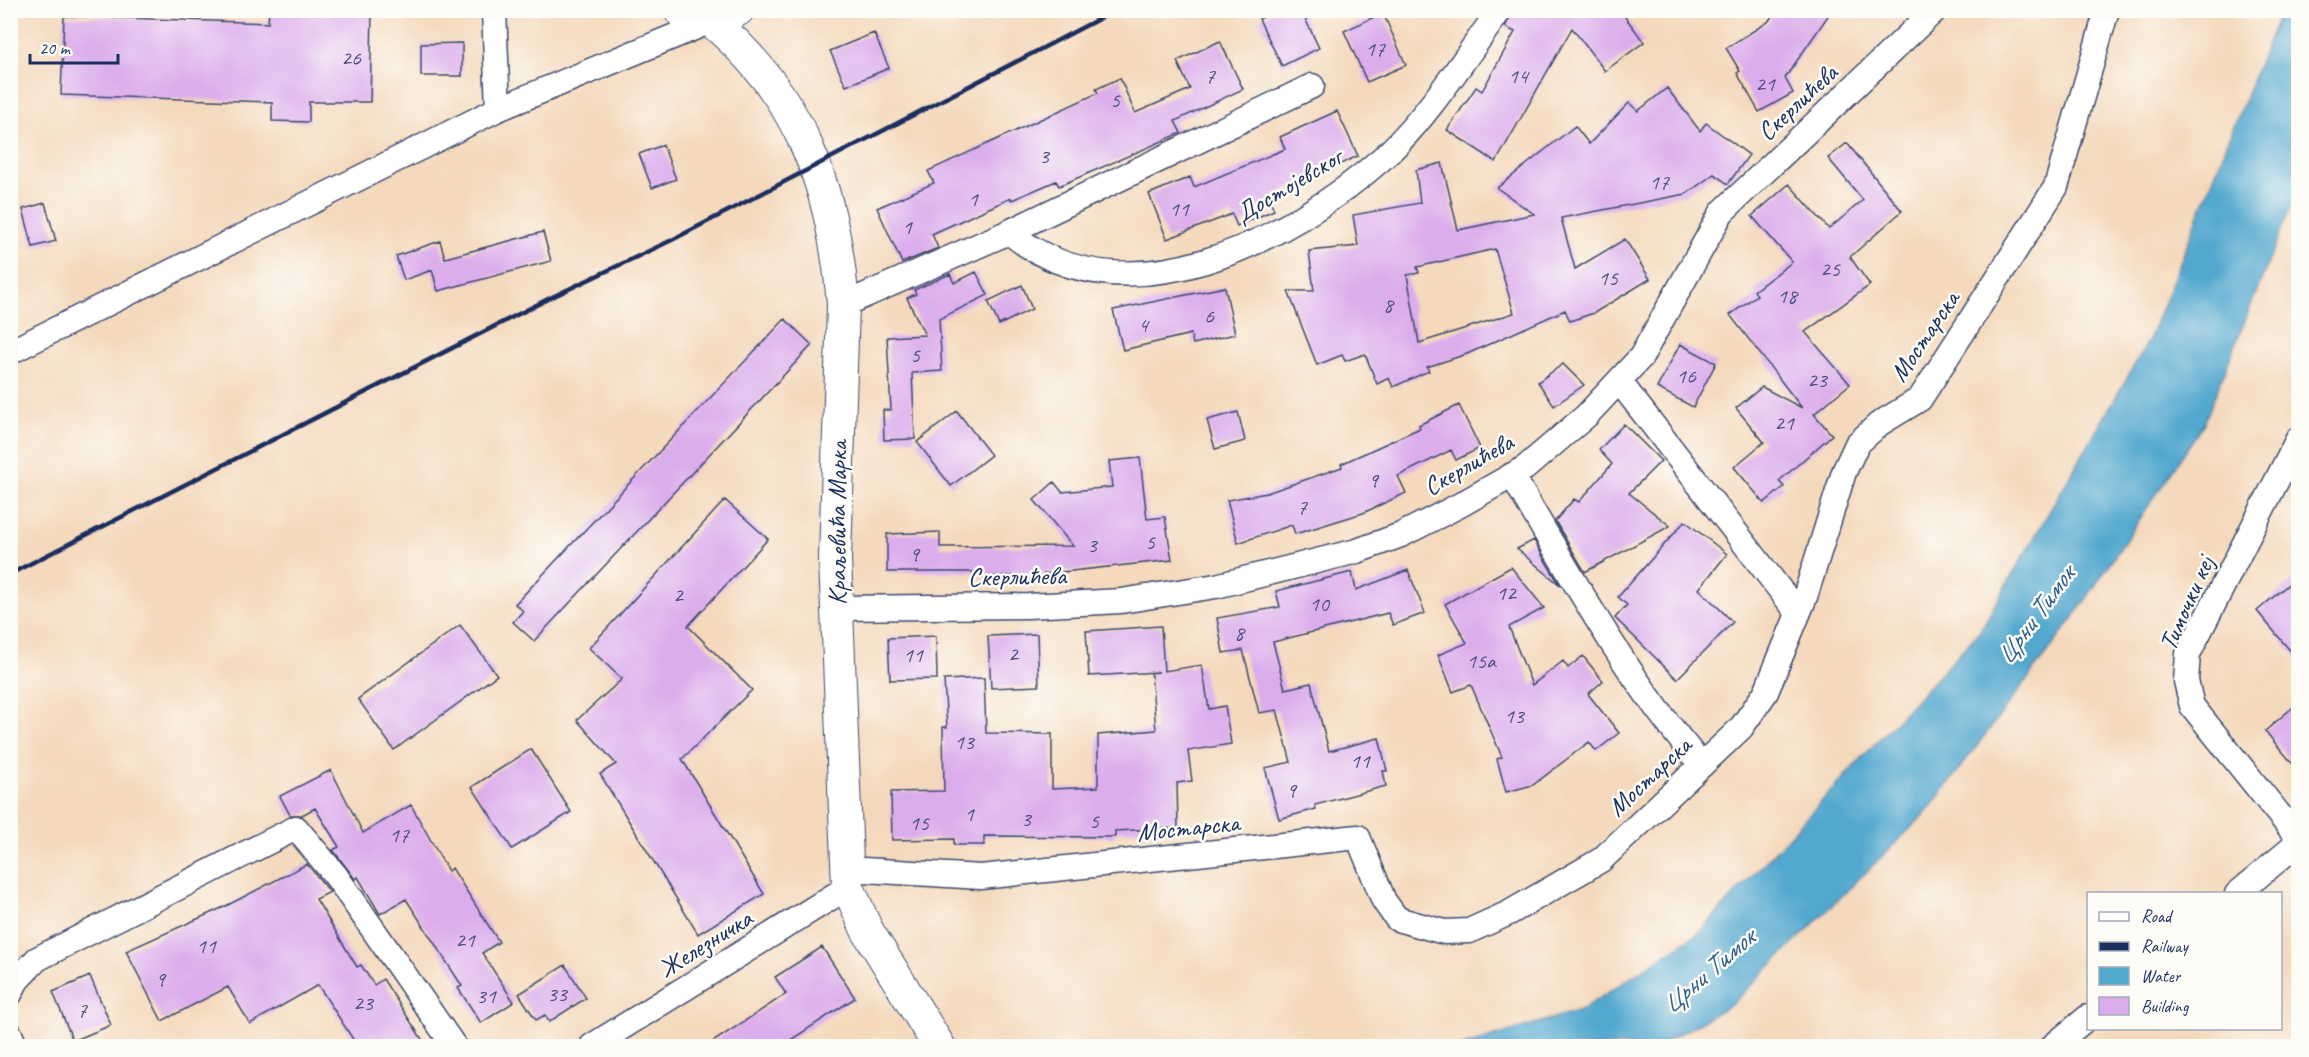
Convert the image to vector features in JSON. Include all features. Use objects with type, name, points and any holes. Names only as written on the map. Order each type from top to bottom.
[{"type":"street","points":[[494,10],[498,109]]},
{"type":"street","points":[[680,10],[725,16]]},
{"type":"street","name":"Достојевског","points":[[1009,232],[1024,245],[1053,260],[1104,274],[1161,272],[1206,260],[1249,244],[1286,226],[1322,204],[1385,156],[1411,128],[1500,10]]},
{"type":"street","name":"Скерлићева","points":[[836,608],[1028,606],[1098,602],[1216,586],[1357,551],[1401,535],[1512,475],[1586,416],[1641,357],[1722,212],[1935,10]]},
{"type":"street","name":"Мостарска","points":[[848,878],[981,877],[1358,837],[1384,901],[1397,919],[1444,932],[1469,931],[1509,913],[1601,860],[1741,728],[1766,692],[1798,613],[1844,472],[1857,444],[1879,424],[1920,399],[2056,187],[2107,10]]},
{"type":"street","points":[[10,352],[498,109],[725,16]]},
{"type":"street","name":"Краљевића Марка","points":[[725,16],[799,130],[824,188],[840,271],[843,305],[837,433],[836,608],[848,878],[867,930],[937,1044]]},
{"type":"street","points":[[843,305],[1009,232],[1312,86]]},
{"type":"street","points":[[1619,381],[1798,613]]},
{"type":"street","name":"Тимочки кеј","points":[[2298,439],[2188,654],[2186,681],[2192,706],[2298,838]]},
{"type":"street","points":[[1512,475],[1597,621],[1672,730],[1702,765]]},
{"type":"street","points":[[10,994],[17,980],[37,959],[296,828],[336,876],[454,1047]]},
{"type":"street","points":[[2240,892],[2298,843]]},
{"type":"street","name":"Железничка","points":[[592,1047],[848,878]]},
{"type":"street","points":[[2053,1047],[2087,1018]]},
{"type":"street","points":[[10,1034],[15,1047]]},
{"type":"water","name":"Црни Тимок","points":[[2280,11],[2298,11],[2298,188],[2204,423],[2072,620],[1926,813],[1731,1005],[1658,1046],[1463,1046],[1583,1009],[1700,932],[1980,631],[2149,340]]},
{"type":"building","points":[[269,10],[372,13],[370,102],[309,102],[309,122],[272,121],[272,102],[61,95],[64,16],[268,23]]},
{"type":"building","points":[[1277,10],[1301,10],[1319,48],[1282,66],[1259,19]]},
{"type":"building","points":[[1514,10],[1620,10],[1644,42],[1605,71],[1572,28],[1496,162],[1447,130],[1476,87],[1482,91],[1515,32],[1505,27]]},
{"type":"building","points":[[1776,10],[1832,10],[1785,78],[1793,93],[1759,112],[1737,73],[1740,71],[1726,48],[1768,22]]},
{"type":"building","points":[[1383,13],[1406,65],[1367,82],[1344,31]]},
{"type":"building","points":[[874,33],[889,68],[846,86],[830,51]]},
{"type":"building","points":[[1220,41],[1243,89],[1175,121],[1181,133],[1059,186],[1056,181],[1012,200],[1011,198],[932,234],[938,248],[902,263],[877,208],[934,183],[928,171],[1098,93],[1096,89],[1120,78],[1135,113],[1190,89],[1177,61]]},
{"type":"building","points":[[462,43],[462,76],[421,76],[421,44]]},
{"type":"building","points":[[1667,88],[1700,131],[1706,123],[1749,155],[1728,184],[1714,174],[1686,194],[1561,218],[1575,269],[1625,239],[1650,279],[1594,313],[1570,321],[1565,310],[1467,354],[1427,367],[1429,371],[1393,387],[1389,378],[1377,384],[1365,354],[1345,361],[1342,355],[1317,365],[1288,291],[1314,291],[1309,251],[1358,246],[1353,215],[1420,203],[1416,170],[1442,163],[1458,230],[1534,214],[1497,188],[1575,126],[1589,144],[1629,103],[1638,111]],"holes":[[[1495,249],[1514,313],[1419,343],[1407,275],[1419,273],[1417,267]]]},
{"type":"building","points":[[1337,111],[1358,156],[1269,197],[1274,210],[1237,226],[1232,214],[1167,239],[1149,194],[1190,177],[1194,187],[1285,149],[1280,137]]},
{"type":"building","points":[[1847,143],[1902,211],[1850,257],[1870,285],[1805,332],[1850,384],[1814,414],[1832,435],[1779,481],[1784,487],[1764,503],[1734,467],[1764,442],[1736,408],[1762,387],[1802,408],[1730,315],[1757,295],[1754,291],[1792,262],[1752,216],[1789,184],[1829,229],[1863,200],[1828,158]]},
{"type":"building","points":[[663,145],[676,179],[652,188],[639,154]]},
{"type":"building","points":[[45,203],[56,241],[33,247],[23,209]]},
{"type":"building","points":[[543,232],[551,261],[438,291],[432,270],[404,280],[396,256],[440,241],[445,258]]},
{"type":"building","points":[[976,272],[988,295],[939,319],[942,371],[912,373],[915,439],[884,440],[883,410],[891,410],[887,337],[925,335],[907,298],[916,294],[914,290],[950,274],[954,283]]},
{"type":"building","points":[[1022,285],[1032,309],[999,325],[988,301]]},
{"type":"building","points":[[1225,287],[1235,334],[1193,344],[1191,334],[1123,350],[1113,310]]},
{"type":"building","points":[[785,319],[812,345],[534,641],[513,622],[523,611],[515,604]]},
{"type":"building","points":[[1680,344],[1716,363],[1693,407],[1657,388]]},
{"type":"building","points":[[1563,364],[1584,385],[1554,406],[1538,382]]},
{"type":"building","points":[[1459,405],[1480,448],[1456,460],[1451,450],[1398,476],[1406,493],[1363,513],[1295,534],[1292,525],[1238,543],[1227,500],[1267,493],[1342,467],[1341,464],[1420,428],[1419,425]]},
{"type":"building","points":[[957,411],[991,455],[951,486],[917,442]]},
{"type":"building","points":[[1238,412],[1245,441],[1215,449],[1207,420]]},
{"type":"building","points":[[1624,424],[1661,461],[1629,493],[1670,526],[1585,572],[1555,521],[1574,499],[1579,502],[1612,464],[1599,450]]},
{"type":"building","points":[[1140,458],[1147,519],[1165,517],[1172,560],[1044,574],[1044,581],[1014,582],[1014,576],[982,577],[982,572],[887,572],[887,534],[940,532],[940,547],[1073,546],[1034,500],[1054,482],[1062,492],[1112,487],[1109,461]]},
{"type":"building","points":[[725,500],[768,539],[688,626],[752,690],[682,759],[764,894],[698,934],[600,774],[616,764],[577,720],[622,679],[589,648]]},
{"type":"building","points":[[1685,521],[1727,554],[1699,589],[1733,622],[1677,679],[1615,618],[1627,605],[1618,597]]},
{"type":"building","points":[[1534,540],[1543,557],[1560,585],[1517,549]]},
{"type":"building","points":[[1511,567],[1544,608],[1509,627],[1532,685],[1563,661],[1568,668],[1583,656],[1603,681],[1588,694],[1619,733],[1596,751],[1589,742],[1533,785],[1506,792],[1497,759],[1502,757],[1471,685],[1453,692],[1438,655],[1467,643],[1445,604]]},
{"type":"building","points":[[1408,570],[1425,613],[1393,625],[1388,613],[1273,642],[1285,689],[1311,683],[1329,751],[1379,738],[1387,771],[1383,771],[1386,786],[1315,805],[1316,809],[1279,819],[1265,768],[1291,762],[1277,710],[1259,713],[1243,650],[1223,653],[1217,618],[1280,607],[1276,591],[1352,572],[1356,590]]},
{"type":"building","points":[[2298,576],[2298,660],[2257,611]]},
{"type":"building","points":[[460,625],[497,675],[394,750],[358,699]]},
{"type":"building","points":[[1161,626],[1164,671],[1202,665],[1209,709],[1225,706],[1231,744],[1188,751],[1192,781],[1177,783],[1178,828],[1115,831],[1115,837],[984,836],[984,845],[954,845],[954,839],[892,840],[891,792],[944,791],[943,727],[947,727],[944,680],[984,678],[986,733],[1052,734],[1052,789],[1098,787],[1098,735],[1156,730],[1151,673],[1159,672],[1089,676],[1086,631]]},
{"type":"building","points":[[1037,634],[1039,686],[991,688],[988,636]]},
{"type":"building","points":[[936,636],[937,679],[890,680],[888,638]]},
{"type":"building","points":[[2298,703],[2298,770],[2265,731]]},
{"type":"building","points":[[531,749],[571,812],[512,849],[472,787]]},
{"type":"building","points":[[331,770],[363,833],[411,805],[448,871],[452,868],[499,942],[482,953],[514,1002],[481,1023],[458,988],[462,986],[406,899],[380,914],[358,877],[355,879],[333,850],[339,847],[315,808],[302,815],[290,815],[280,796]]},
{"type":"building","points":[[307,864],[330,892],[316,899],[357,967],[361,965],[374,985],[383,979],[427,1047],[358,1047],[318,985],[250,1024],[228,987],[162,1021],[126,951],[224,907]]},
{"type":"building","points":[[822,947],[855,998],[780,1047],[705,1047],[786,994],[775,977]]},
{"type":"building","points":[[565,965],[586,998],[549,1022],[545,1015],[536,1020],[519,994]]},
{"type":"building","points":[[90,976],[111,1025],[73,1041],[53,992]]},
{"type":"railway","points":[[10,574],[550,298],[672,240],[1116,10]]}]
